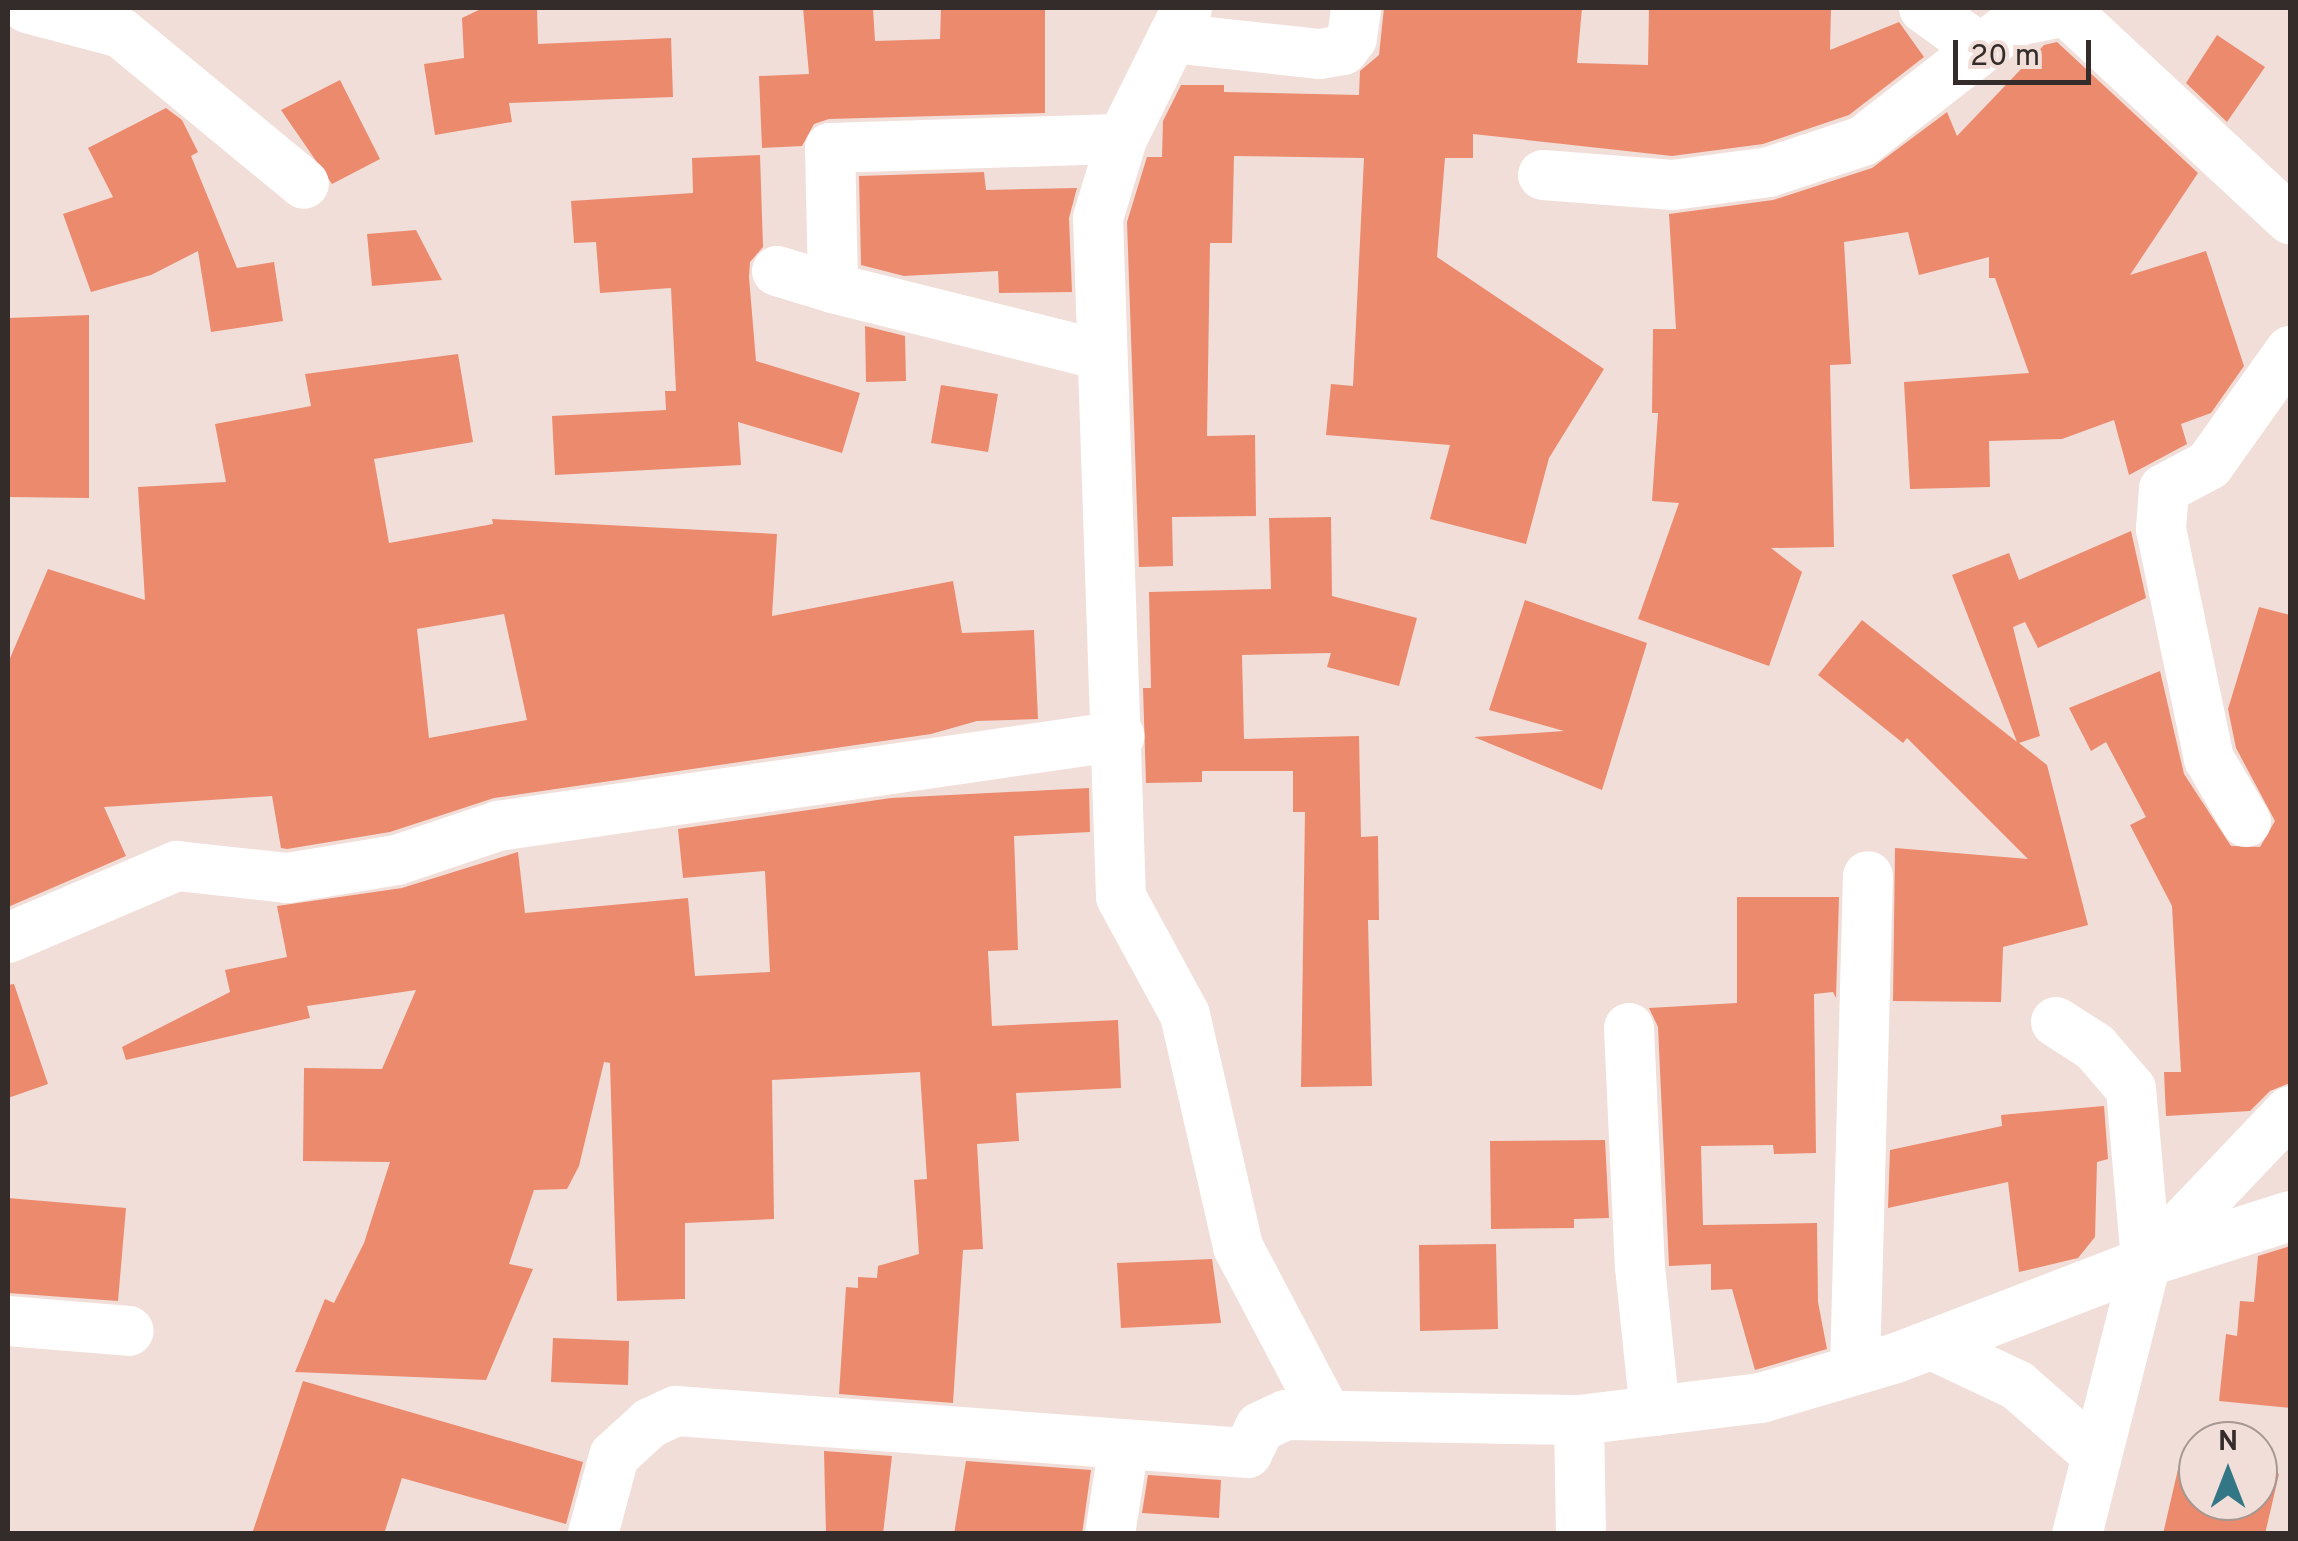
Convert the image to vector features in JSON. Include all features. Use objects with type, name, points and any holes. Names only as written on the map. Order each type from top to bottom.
[{"type":"street","points":[[27,8],[121,33],[304,184]]},
{"type":"street","points":[[1325,1412],[1238,1247],[1185,1015],[1121,897],[1115,823],[1120,736],[1098,218],[1122,139],[1179,23],[1320,54],[1343,50],[1352,38],[1356,8]]},
{"type":"street","points":[[1924,8],[1982,49]]},
{"type":"street","points":[[1543,175],[1673,186],[1768,172],[1862,141],[2016,21],[2066,11],[2290,219]]},
{"type":"street","points":[[833,288],[830,148],[1122,139]]},
{"type":"street","points":[[777,272],[1101,355]]},
{"type":"street","points":[[2246,822],[2210,759],[2161,529],[2164,489],[2209,465],[2290,350]]},
{"type":"street","points":[[8,938],[177,866],[288,878],[397,860],[498,826],[1120,736]]},
{"type":"street","points":[[1855,1370],[1868,876]]},
{"type":"street","points":[[2056,1022],[2095,1048],[2130,1089],[2146,1262],[2077,1534]]},
{"type":"street","points":[[1629,1028],[1640,1267],[1655,1411]]},
{"type":"street","points":[[2146,1262],[2290,1112]]},
{"type":"street","points":[[593,1534],[614,1456],[650,1423],[676,1411],[1247,1453],[1260,1427],[1286,1415],[1325,1412],[1579,1420],[1655,1411],[1762,1398],[1855,1370],[2146,1262],[2290,1216]]},
{"type":"street","points":[[8,1321],[129,1331]]},
{"type":"street","points":[[1932,1344],[2017,1385],[2097,1456]]},
{"type":"street","points":[[1579,1420],[1581,1534]]},
{"type":"street","points":[[1110,1534],[1124,1445]]},
{"type":"building","points":[[483,8],[537,8],[538,44],[671,38],[673,97],[509,103],[512,122],[435,135],[424,64],[464,58],[462,18]]},
{"type":"building","points":[[803,8],[873,8],[875,41],[940,39],[941,8],[1045,8],[1045,113],[829,119],[814,124],[802,146],[762,148],[759,76],[809,74]]},
{"type":"building","points":[[1384,8],[1582,8],[1577,63],[1648,65],[1649,8],[1831,8],[1830,50],[1899,22],[1924,57],[1849,115],[1763,144],[1672,156],[1473,134],[1473,158],[1445,158],[1437,257],[1604,369],[1549,458],[1526,544],[1430,519],[1450,445],[1326,435],[1331,384],[1353,386],[1364,158],[1234,156],[1232,243],[1210,243],[1207,436],[1255,435],[1256,516],[1172,517],[1173,566],[1139,567],[1127,222],[1147,157],[1162,157],[1163,121],[1181,85],[1224,85],[1224,92],[1359,95],[1360,71],[1379,55]]},
{"type":"building","points":[[2217,35],[2265,67],[2227,122],[2186,83]]},
{"type":"building","points":[[2057,42],[2198,173],[2130,275],[2206,251],[2244,366],[2211,413],[2181,424],[2187,444],[2129,475],[2114,420],[2062,439],[1989,441],[1990,487],[1910,489],[1904,382],[2029,373],[1995,278],[1989,278],[1989,257],[1919,275],[1908,232],[1844,242],[1851,364],[1830,365],[1834,547],[1771,548],[1802,572],[1769,666],[1638,619],[1679,503],[1652,501],[1658,413],[1652,413],[1653,329],[1676,329],[1669,214],[1773,200],[1872,168],[1947,112],[1957,136],[2044,45]]},
{"type":"building","points":[[340,80],[380,159],[332,184],[281,110]]},
{"type":"building","points":[[166,108],[182,120],[198,152],[191,156],[237,268],[274,262],[283,321],[211,332],[198,251],[151,275],[91,292],[63,214],[113,197],[88,148]]},
{"type":"building","points":[[760,155],[763,247],[750,262],[749,277],[756,361],[860,393],[842,453],[738,422],[741,465],[555,475],[552,416],[666,410],[665,391],[676,391],[671,288],[600,293],[596,242],[574,243],[571,201],[693,193],[692,158]]},
{"type":"building","points":[[984,172],[986,190],[1077,188],[1069,218],[1072,292],[999,293],[998,271],[904,276],[861,265],[859,176]]},
{"type":"building","points":[[416,230],[442,280],[372,286],[367,234]]},
{"type":"building","points":[[89,315],[89,498],[8,497],[8,318]]},
{"type":"building","points":[[865,326],[905,336],[906,381],[866,382]]},
{"type":"building","points":[[458,354],[473,442],[374,459],[389,543],[493,524],[492,519],[777,534],[772,616],[953,581],[962,633],[1034,630],[1038,719],[977,721],[931,734],[494,798],[390,832],[287,849],[281,848],[272,796],[104,807],[126,856],[8,907],[8,663],[48,569],[145,600],[138,487],[226,482],[215,424],[311,406],[305,374]],"holes":[[[504,614],[527,720],[429,738],[417,629]]]},
{"type":"building","points":[[941,385],[998,394],[988,452],[931,443]]},
{"type":"building","points":[[1331,517],[1332,596],[1417,618],[1399,686],[1327,667],[1331,653],[1242,655],[1244,739],[1359,736],[1361,837],[1378,836],[1379,920],[1368,920],[1372,1086],[1301,1087],[1305,812],[1293,812],[1293,771],[1202,771],[1202,782],[1146,783],[1143,688],[1151,688],[1149,592],[1271,589],[1269,518]]},
{"type":"building","points":[[2131,531],[2146,598],[2038,648],[2025,622],[2013,627],[2040,736],[2019,743],[2047,765],[2088,925],[2003,947],[2001,1002],[1893,1001],[1895,848],[2028,859],[1907,738],[1903,743],[1818,675],[1862,620],[2017,742],[1952,575],[2009,553],[2019,580]]},
{"type":"building","points":[[1525,600],[1647,643],[1602,790],[1474,737],[1564,731],[1489,710]]},
{"type":"building","points":[[2259,607],[2290,615],[2290,1083],[2270,1091],[2250,1111],[2166,1116],[2164,1072],[2181,1072],[2172,906],[2130,825],[2146,817],[2106,742],[2091,751],[2069,708],[2160,671],[2184,774],[2231,846],[2260,847],[2275,821],[2236,748],[2228,709]]},
{"type":"building","points":[[1089,788],[1090,832],[1014,836],[1018,950],[988,951],[992,1026],[1118,1020],[1121,1088],[1016,1093],[1019,1141],[977,1144],[983,1249],[963,1250],[953,1403],[839,1394],[846,1287],[858,1288],[858,1277],[877,1278],[878,1266],[919,1254],[914,1180],[927,1179],[920,1072],[772,1080],[774,1219],[685,1223],[685,1299],[617,1301],[610,1063],[604,1062],[579,1166],[567,1189],[534,1190],[509,1264],[533,1269],[486,1380],[295,1372],[325,1299],[334,1303],[364,1243],[390,1162],[303,1161],[304,1068],[382,1069],[416,990],[307,1006],[310,1018],[126,1060],[122,1047],[230,992],[225,970],[287,957],[277,906],[402,888],[518,852],[525,913],[688,898],[695,976],[770,972],[765,871],[683,878],[678,829],[891,798]]},
{"type":"building","points":[[1737,897],[1839,897],[1836,998],[1833,992],[1814,994],[1816,1153],[1774,1154],[1773,1145],[1701,1146],[1703,1225],[1817,1223],[1818,1302],[1827,1349],[1755,1370],[1732,1289],[1711,1290],[1711,1264],[1669,1266],[1658,1027],[1649,1008],[1737,1003]]},
{"type":"building","points":[[14,984],[48,1084],[8,1098],[8,985]]},
{"type":"building","points":[[2104,1106],[2108,1159],[2097,1162],[2095,1237],[2078,1258],[2019,1272],[2008,1182],[1888,1208],[1890,1150],[2002,1126],[2001,1115]]},
{"type":"building","points":[[1605,1140],[1609,1218],[1574,1219],[1574,1228],[1491,1229],[1490,1141]]},
{"type":"building","points":[[8,1198],[126,1208],[118,1301],[8,1293]]},
{"type":"building","points":[[1496,1244],[1498,1329],[1420,1331],[1419,1245]]},
{"type":"building","points":[[2290,1246],[2290,1408],[2219,1401],[2226,1334],[2237,1336],[2240,1301],[2254,1302],[2258,1256]]},
{"type":"building","points":[[1212,1259],[1221,1323],[1121,1328],[1117,1263]]},
{"type":"building","points":[[553,1338],[629,1341],[628,1385],[551,1382]]},
{"type":"building","points":[[303,1381],[583,1462],[566,1524],[402,1478],[384,1534],[252,1534]]},
{"type":"building","points":[[824,1451],[892,1456],[883,1534],[826,1534]]},
{"type":"building","points":[[966,1461],[1091,1470],[1082,1534],[954,1534]]},
{"type":"building","points":[[2178,1469],[2178,1521],[2268,1521],[2265,1534],[2163,1534]]},
{"type":"building","points":[[1148,1475],[1221,1480],[1219,1518],[1142,1513]]}]
